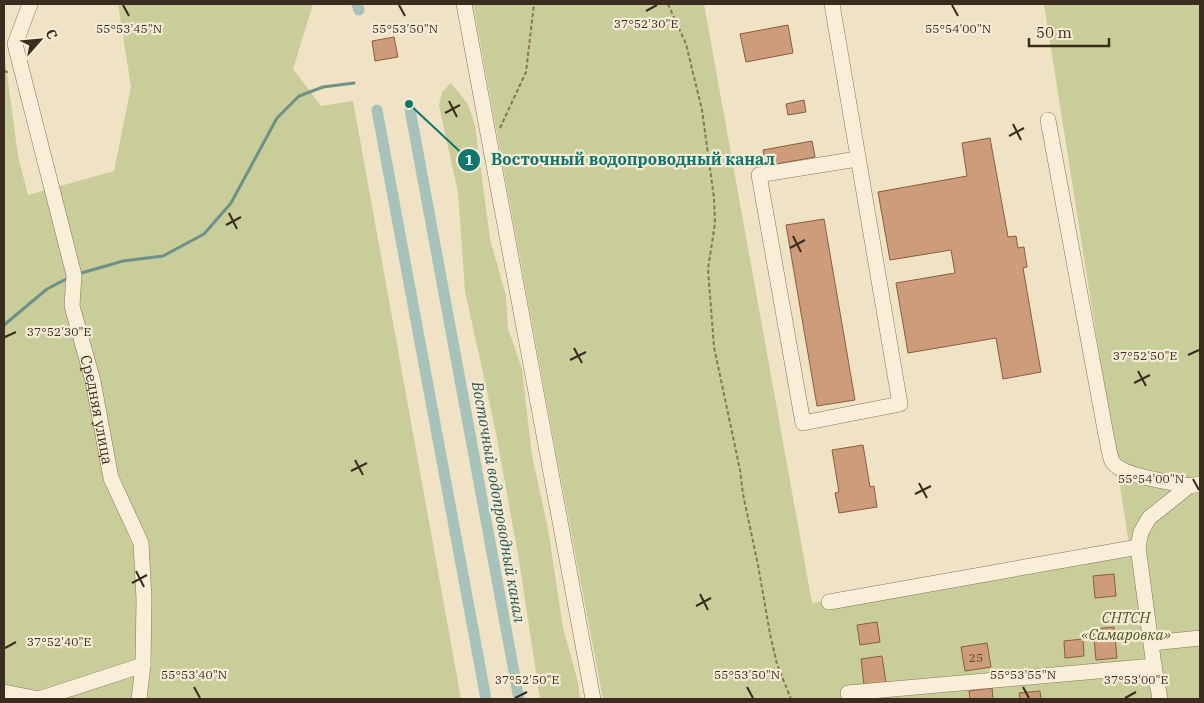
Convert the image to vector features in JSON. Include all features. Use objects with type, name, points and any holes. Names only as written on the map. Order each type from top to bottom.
[{"type":"street","name":"Средняя улица","points":[[30,4],[15,44],[74,275],[72,306],[93,381],[111,478],[141,543],[144,599],[143,665],[139,699]]},
{"type":"street","points":[[464,4],[593,699]]},
{"type":"street","points":[[832,4],[900,404],[803,423],[759,175],[857,159]]},
{"type":"street","points":[[1048,120],[1112,461],[1119,469],[1128,473],[1195,485]]},
{"type":"street","points":[[1160,699],[1140,572],[1138,547],[1141,532],[1150,518],[1195,485]]},
{"type":"street","points":[[829,602],[1138,547]]},
{"type":"street","points":[[1152,643],[1200,638]]},
{"type":"street","points":[[4,692],[39,699],[143,665]]},
{"type":"street","points":[[848,693],[1154,666]]},
{"type":"path","points":[[490,150],[526,72],[534,4]]},
{"type":"path","points":[[668,4],[686,44],[702,110],[714,198],[715,222],[708,269],[714,347],[740,470],[776,664],[791,699]]},
{"type":"green space","points":[[118,4],[313,4],[293,69],[321,106],[353,101],[461,699],[4,699],[4,52],[18,156],[28,195],[114,171],[131,87]]},
{"type":"green space","name":"СНТСН «Самаровка»","points":[[473,4],[704,4],[812,603],[1130,550],[1044,4],[1200,4],[1200,699],[603,699]]},
{"type":"green space","points":[[451,83],[468,104],[475,125],[490,239],[506,296],[508,328],[522,369],[532,456],[548,529],[563,628],[578,682],[580,699],[540,699],[519,560],[496,433],[465,291],[458,193],[439,105],[442,92]]},
{"type":"building","points":[[788,25],[793,53],[746,62],[740,34]]},
{"type":"building","points":[[394,37],[398,57],[375,61],[372,41]]},
{"type":"building","points":[[804,100],[806,112],[788,115],[786,104]]},
{"type":"building","points":[[990,138],[1008,237],[1016,236],[1018,248],[1024,247],[1027,267],[1023,268],[1041,372],[1003,379],[996,338],[908,353],[896,283],[955,273],[951,250],[890,260],[878,192],[967,176],[962,143]]},
{"type":"building","points":[[812,141],[815,157],[766,166],[763,150]]},
{"type":"building","points":[[824,219],[855,400],[817,406],[786,225]]},
{"type":"building","points":[[863,445],[870,487],[874,486],[877,507],[839,513],[835,493],[839,492],[832,450]]},
{"type":"building","points":[[1114,574],[1116,596],[1095,598],[1093,576]]},
{"type":"building","points":[[877,622],[880,642],[860,645],[857,625]]},
{"type":"building","points":[[1114,627],[1117,658],[1096,660],[1093,629]]},
{"type":"building","points":[[1083,639],[1084,656],[1065,658],[1064,641]]},
{"type":"building","points":[[987,643],[991,667],[965,671],[961,647]]},
{"type":"building","points":[[882,656],[886,683],[864,685],[861,659]]},
{"type":"building","points":[[992,688],[993,699],[970,699],[969,691]]},
{"type":"building","points":[[1040,691],[1041,699],[1020,699],[1019,693]]},
{"type":"waterway","name":"Восточный водопроводный канал","points":[[357,4],[359,10]]},
{"type":"waterway","points":[[78,274],[123,261],[163,256],[204,234],[231,203],[277,118],[299,96],[323,87],[354,83]]},
{"type":"waterway","name":"Восточный водопроводный канал","points":[[409,104],[519,699]]},
{"type":"waterway","name":"Восточный водопроводный канал","points":[[377,110],[486,699]]},
{"type":"waterway","points":[[4,325],[47,289],[70,277]]},
{"type":"place","name":"Восточный водопроводный канал","points":[[409,104]]}]
